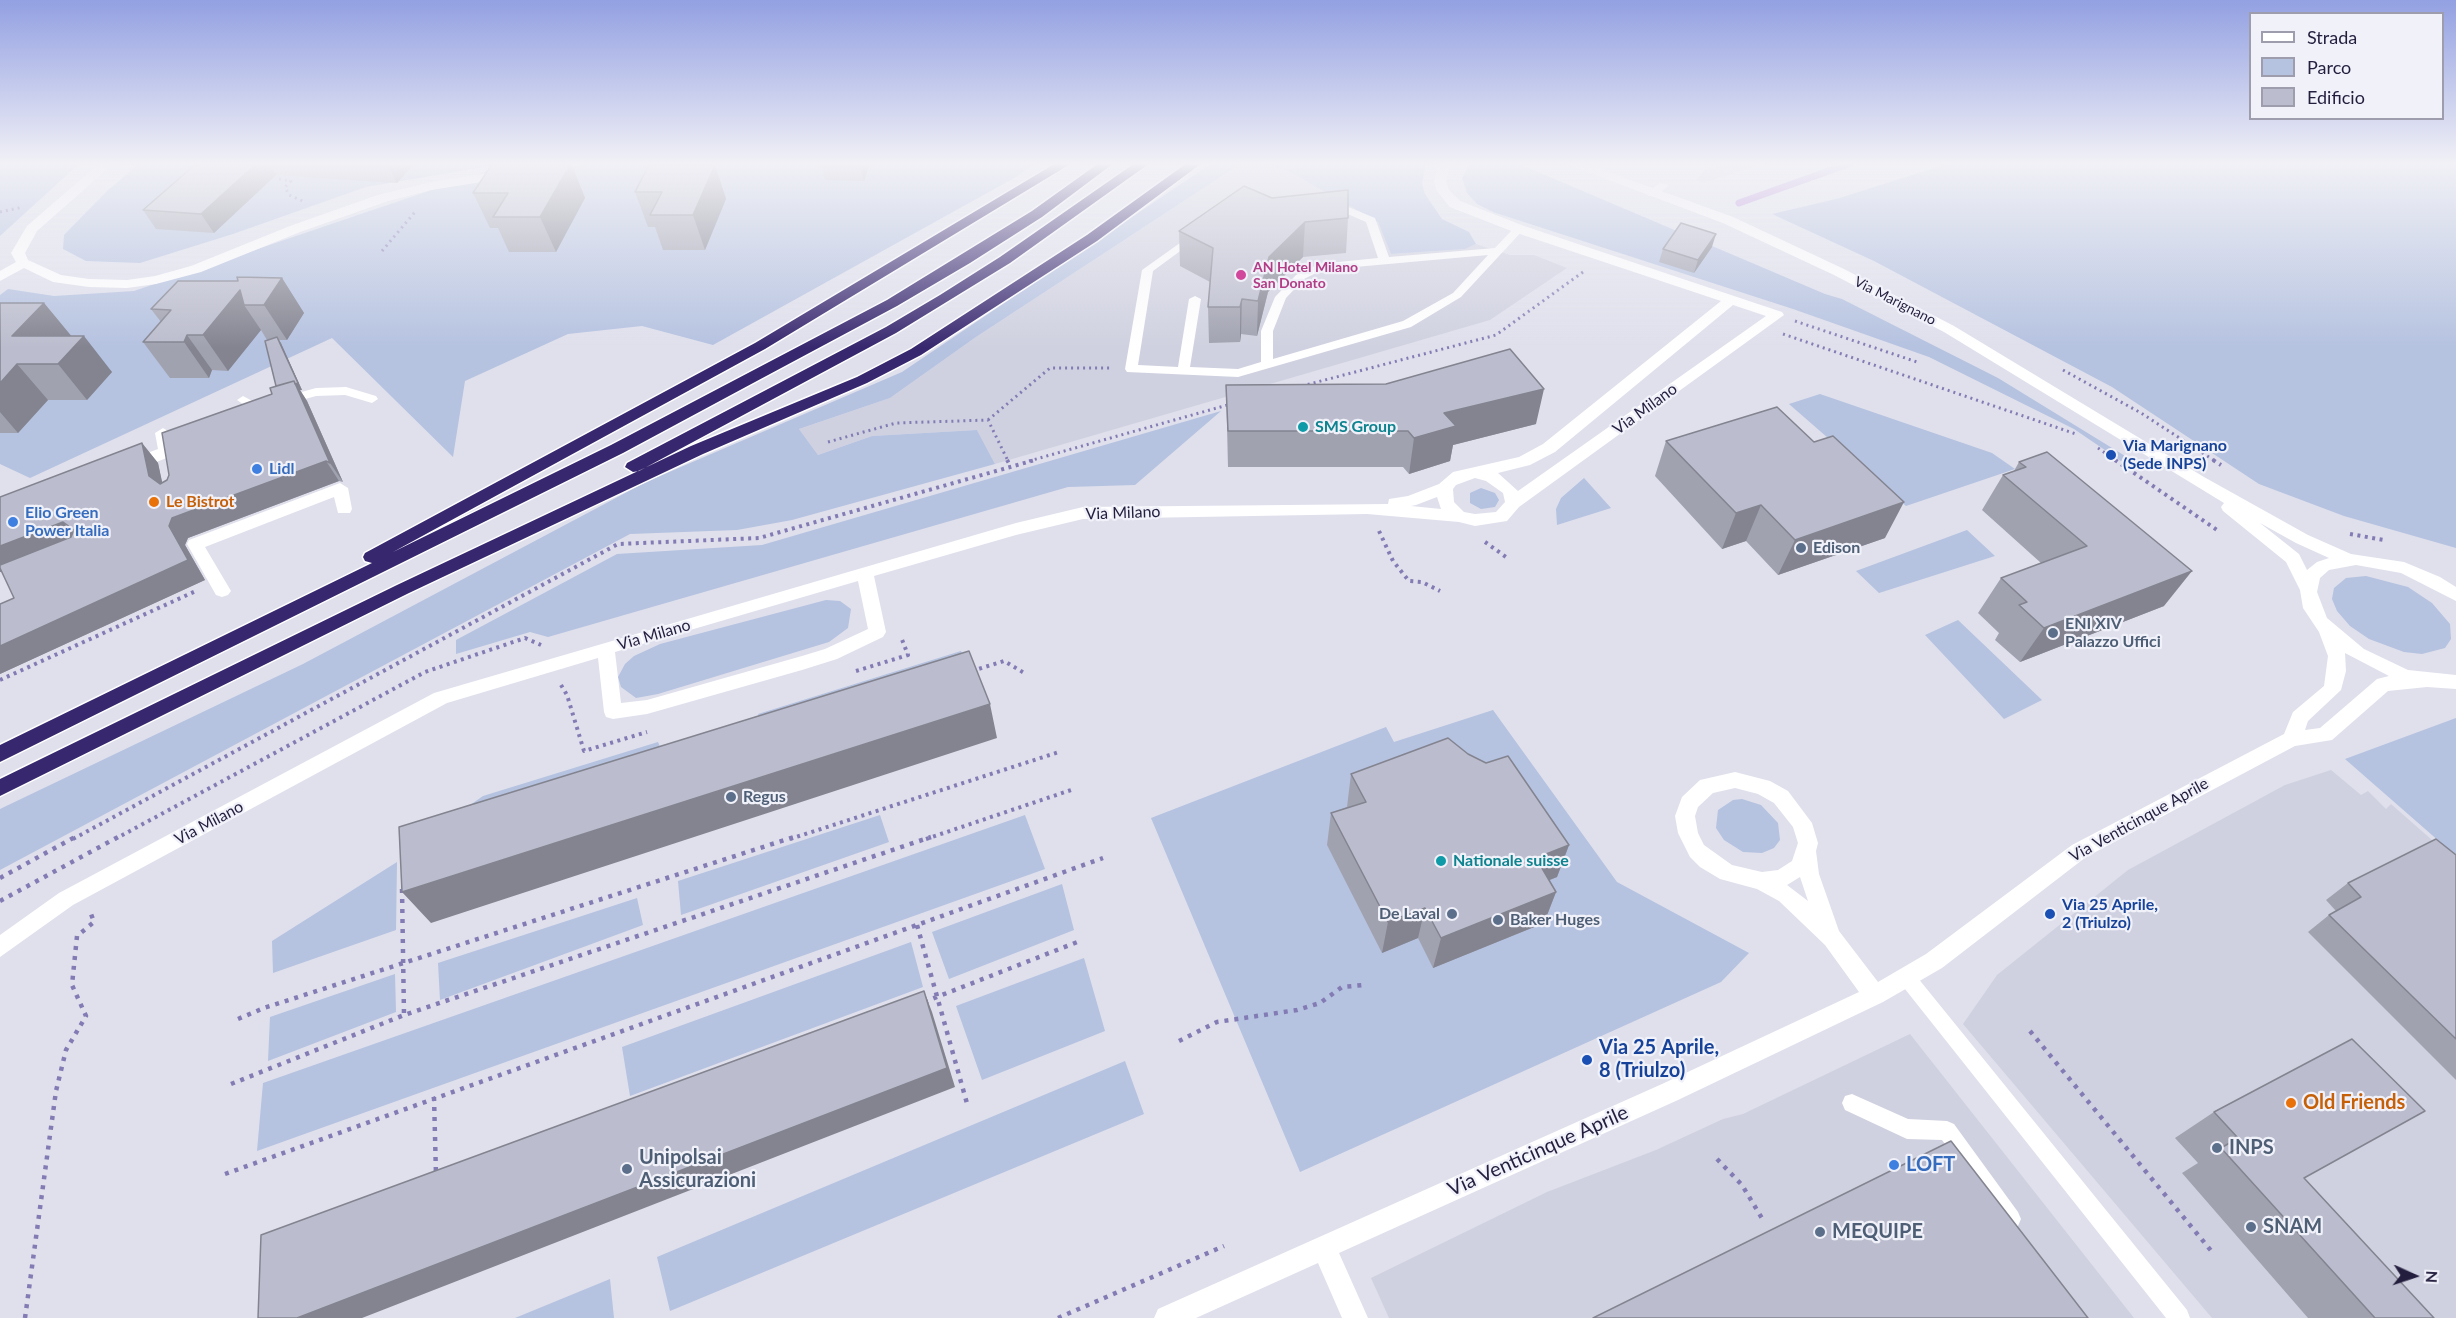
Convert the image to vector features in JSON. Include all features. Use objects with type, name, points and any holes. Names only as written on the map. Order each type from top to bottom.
[{"type":"highway","points":[[89,709],[691,384],[848,295],[965,225]]},
{"type":"highway","points":[[0,754],[617,449],[892,303],[1021,225]]},
{"type":"highway","points":[[403,589],[891,330],[1005,260],[1056,225]]},
{"type":"highway","points":[[0,788],[403,589],[697,450],[862,380],[916,352],[1111,225]]},
{"type":"street","points":[[37,225],[32,229],[18,253],[23,263],[58,279],[127,284],[156,280],[196,269],[307,225]]},
{"type":"street","points":[[1507,225],[1778,315]]},
{"type":"street","name":"Via Marignano","points":[[1738,225],[1839,272],[1949,329],[2198,481],[2311,544],[2350,560]]},
{"type":"street","points":[[0,277],[23,263]]},
{"type":"street","name":"Via Milano","points":[[1367,508],[1410,501],[1445,488],[1459,476],[1524,461],[1549,448],[1731,300]]},
{"type":"street","name":"Via Milano","points":[[0,947],[66,899],[441,698],[1016,529],[1083,513],[1367,508],[1459,516],[1475,520],[1496,519],[1509,511],[1513,503],[1778,315]]},
{"type":"street","points":[[163,433],[170,474]]},
{"type":"street","points":[[122,469],[166,452]]},
{"type":"street","points":[[1475,473],[1491,476],[1502,482],[1510,490],[1513,503]]},
{"type":"street","name":"Via Marignano","points":[[2198,481],[2290,556],[2300,568],[2312,608],[2326,628]]},
{"type":"street","points":[[220,586],[193,537],[340,488],[344,509]]},
{"type":"street","points":[[1445,488],[1446,504],[1459,516]]},
{"type":"street","points":[[2308,589],[2310,579],[2318,570],[2328,564],[2350,560],[2373,561],[2398,566],[2452,591]]},
{"type":"street","points":[[606,650],[613,712],[647,707],[831,654],[877,632],[865,574]]},
{"type":"street","points":[[2326,628],[2341,642],[2369,661],[2398,673],[2426,680],[2456,682]]},
{"type":"street","points":[[2292,739],[2300,717],[2332,690],[2337,671],[2337,656],[2326,628]]},
{"type":"street","name":"Via Venticinque Aprile","points":[[1167,1318],[1680,1087],[1875,995],[1934,962],[2079,850],[2292,739],[2325,735],[2383,684],[2426,680]]},
{"type":"street","points":[[1762,881],[1782,878],[1799,867],[1808,843],[1802,823],[1781,797],[1762,787],[1735,780],[1707,786],[1689,803],[1685,816],[1688,833],[1697,850],[1727,873],[1762,881],[1786,895],[1832,938],[1875,995]]},
{"type":"street","points":[[1806,851],[1818,903],[1832,938]]},
{"type":"street","points":[[1324,1248],[1355,1318]]},
{"type":"lane","points":[[1372,225],[1384,261]]},
{"type":"lane","points":[[1203,229],[1148,270],[1131,369],[1238,373],[1407,324],[1457,295],[1519,229]]},
{"type":"lane","points":[[1267,365],[1267,331],[1281,297],[1300,278],[1319,267],[1498,251]]},
{"type":"lane","points":[[1183,371],[1195,299]]},
{"type":"lane","points":[[243,400],[256,409],[316,392],[346,391],[372,399]]},
{"type":"lane","points":[[1907,978],[2179,1318]]},
{"type":"lane","points":[[1852,1103],[1907,1130],[1947,1131],[2022,1234]]},
{"type":"path","points":[[382,251],[405,225]]},
{"type":"path","points":[[1296,387],[1496,335],[1587,269]]},
{"type":"path","points":[[1778,315],[1917,362]]},
{"type":"path","points":[[1779,333],[2080,436]]},
{"type":"path","points":[[828,442],[896,423],[988,420],[1050,368],[1131,369]]},
{"type":"path","points":[[0,878],[618,544],[759,538],[1010,465],[1240,402]]},
{"type":"path","points":[[988,420],[1010,465]]},
{"type":"path","points":[[2090,442],[2224,536]]},
{"type":"path","points":[[1386,524],[1378,532],[1392,561],[1409,581],[1422,582],[1440,591]]},
{"type":"path","points":[[0,680],[220,586]]},
{"type":"path","points":[[970,672],[1004,661],[1026,674]]},
{"type":"path","points":[[238,1019],[264,1008],[1059,752]]},
{"type":"path","points":[[231,1084],[404,1015],[1074,789]]},
{"type":"path","points":[[225,1174],[434,1097],[605,1040],[1103,858]]},
{"type":"path","points":[[25,1318],[56,1090],[66,1050],[86,1016],[72,986],[77,936],[94,922],[81,891],[65,868]]},
{"type":"path","points":[[402,886],[405,963],[404,1015]]},
{"type":"path","points":[[917,925],[968,1107]]},
{"type":"path","points":[[916,1005],[1080,941]]},
{"type":"path","points":[[1179,1041],[1217,1022],[1297,1010],[1320,1003],[1342,987],[1364,985]]},
{"type":"path","points":[[2030,1031],[2213,1253]]},
{"type":"path","points":[[434,1097],[436,1184]]},
{"type":"path","points":[[1717,1159],[1742,1185],[1763,1220]]},
{"type":"path","points":[[1058,1318],[1224,1246]]},
{"type":"shaded area","points":[[1148,225],[1379,225],[1391,254],[1464,249],[1476,244],[1510,255],[1534,255],[1567,268],[1490,320],[995,464],[977,430],[872,436],[818,455],[799,429],[890,398],[976,337]]},
{"type":"shaded area","points":[[2331,770],[2361,795],[2368,791],[2386,809],[2391,804],[2456,861],[2456,1318],[2212,1318],[1963,1024],[1997,975],[2128,870],[2285,785]]},
{"type":"shaded area","points":[[1910,1034],[2134,1318],[1389,1318],[1371,1278],[1547,1192],[1656,1150],[1723,1119],[1743,1114]]},
{"type":"green space","points":[[0,225],[13,225],[0,236]]},
{"type":"green space","points":[[74,225],[260,225],[140,263],[86,261],[63,249],[64,235]]},
{"type":"green space","points":[[330,225],[930,225],[713,345],[642,326],[568,334],[465,381],[453,457],[332,338],[30,478],[0,464],[0,295],[8,289],[54,296],[134,291]]},
{"type":"green space","points":[[1121,225],[1148,225],[976,337],[890,398],[799,429],[818,455],[872,436],[977,430],[995,464],[792,520],[737,530],[630,534],[0,870],[0,809],[303,664],[646,482],[902,372]]},
{"type":"green space","points":[[1379,225],[1453,225],[1469,232],[1476,244],[1465,249],[1391,254]]},
{"type":"green space","points":[[1532,225],[1662,225],[1825,294],[1842,299],[1998,378],[2130,459],[2124,463],[2074,429],[1929,357],[1793,309]]},
{"type":"green space","points":[[1795,225],[2456,225],[2456,548],[2344,516],[2259,484],[2112,387],[1874,261]]},
{"type":"green space","points":[[1820,394],[1992,453],[2015,469],[1906,506],[1789,404]]},
{"type":"green space","points":[[1221,411],[1135,485],[1068,487],[548,637],[530,632],[456,654],[456,640],[617,554],[762,545]]},
{"type":"green space","points":[[1584,478],[1611,508],[1557,525],[1556,509],[1561,498]]},
{"type":"green space","points":[[1481,488],[1495,493],[1499,500],[1495,507],[1481,509],[1470,503],[1470,493]]},
{"type":"green space","points":[[1967,530],[1995,556],[1879,593],[1856,571]]},
{"type":"green space","points":[[2366,576],[2408,587],[2432,603],[2450,624],[2451,639],[2445,648],[2422,654],[2404,652],[2369,639],[2350,626],[2337,611],[2332,599],[2334,588],[2346,578]]},
{"type":"green space","points":[[826,600],[840,601],[851,609],[848,628],[829,642],[658,694],[636,698],[621,687],[618,677],[625,664],[634,656],[660,644]]},
{"type":"green space","points":[[1958,620],[2042,700],[2004,719],[1925,635]]},
{"type":"green space","points":[[961,651],[966,662],[762,725],[758,714]]},
{"type":"green space","points":[[1493,710],[1617,882],[1749,953],[1721,982],[1300,1172],[1151,818],[1386,727],[1394,742]]},
{"type":"green space","points":[[2456,718],[2456,856],[2345,759]]},
{"type":"green space","points":[[658,742],[663,754],[446,822],[483,796]]},
{"type":"green space","points":[[1742,799],[1761,805],[1778,823],[1780,840],[1774,848],[1762,853],[1743,852],[1724,840],[1716,828],[1718,810],[1733,800]]},
{"type":"green space","points":[[880,815],[889,842],[681,915],[678,881]]},
{"type":"green space","points":[[1025,815],[1045,869],[257,1151],[263,1083]]},
{"type":"green space","points":[[397,862],[396,930],[273,973],[272,941]]},
{"type":"green space","points":[[1062,884],[1074,930],[949,979],[932,932]]},
{"type":"green space","points":[[637,898],[643,925],[440,1000],[438,963]]},
{"type":"green space","points":[[911,942],[923,987],[630,1096],[622,1047]]},
{"type":"green space","points":[[1084,958],[1105,1031],[982,1080],[956,1006]]},
{"type":"green space","points":[[395,974],[396,1012],[268,1061],[270,1017]]},
{"type":"green space","points":[[1125,1061],[1144,1114],[670,1311],[657,1257]]},
{"type":"green space","points":[[610,1279],[614,1318],[515,1318]]},
{"type":"building","points":[[1188,225],[1302,225],[1269,257],[1258,301],[1242,299],[1240,307],[1208,307],[1213,248],[1179,231]]},
{"type":"building","points":[[1680,225],[1716,234],[1698,260],[1663,249]]},
{"type":"building","points":[[237,277],[282,278],[264,305],[244,305],[240,290],[203,335],[187,335],[184,342],[143,342],[171,310],[151,309],[178,281],[238,281]]},
{"type":"building","points":[[0,303],[44,303],[12,336],[84,336],[58,364],[17,364],[0,383]]},
{"type":"building","points":[[277,337],[298,383],[295,384],[294,381],[276,386],[265,341]]},
{"type":"building","points":[[1510,349],[1544,389],[1444,413],[1456,426],[1414,438],[1408,431],[1228,431],[1226,385],[1386,384]]},
{"type":"building","points":[[294,381],[330,463],[326,461],[172,518],[169,526],[188,560],[0,646],[0,604],[14,598],[0,565],[71,537],[74,530],[63,522],[0,546],[0,497],[142,443],[149,476],[160,484],[167,480],[169,475],[162,433],[272,394],[270,388]]},
{"type":"building","points":[[1777,407],[1814,442],[1833,436],[1904,502],[1795,540],[1761,505],[1736,513],[1666,441]]},
{"type":"building","points":[[2047,452],[2192,571],[2044,628],[2019,605],[2027,602],[2001,578],[2087,546],[2003,475],[2026,467],[2019,462]]},
{"type":"building","points":[[969,651],[990,704],[402,892],[399,827]]},
{"type":"building","name":"Nationale suisse","points":[[1448,738],[1468,754],[1486,763],[1508,756],[1569,845],[1536,858],[1556,892],[1441,938],[1425,908],[1388,922],[1331,813],[1366,802],[1351,774]]},
{"type":"building","points":[[2436,839],[2456,855],[2456,1039],[2329,915],[2361,897],[2348,883]]},
{"type":"building","name":"Unipolsai Assicurazioni","points":[[924,991],[947,1068],[297,1318],[258,1318],[261,1235]]},
{"type":"building","points":[[2352,1039],[2425,1111],[2304,1178],[2434,1318],[2375,1318],[2221,1148],[2238,1138],[2214,1112]]},
{"type":"building","points":[[1951,1141],[2088,1318],[1593,1318]]},
{"type":"place","name":"AN Hotel Milano San Donato","points":[[1241,275]]},
{"type":"place","name":"SMS Group","points":[[1303,427]]},
{"type":"place","name":"Via Marignano (Sede INPS)","points":[[2111,455]]},
{"type":"place","name":"Lidl","points":[[257,469]]},
{"type":"place","name":"Le Bistrot","points":[[154,502]]},
{"type":"place","name":"Elio Green Power Italia","points":[[13,522]]},
{"type":"place","name":"Edison","points":[[1801,548]]},
{"type":"place","name":"ENI XIV Palazzo Uffici","points":[[2053,633]]},
{"type":"place","name":"Regus","points":[[731,797]]},
{"type":"place","name":"Nationale suisse","points":[[1441,861]]},
{"type":"place","name":"De Laval","points":[[1452,914]]},
{"type":"place","name":"Via 25 Aprile, 2 (Triulzo)","points":[[2050,914]]},
{"type":"place","name":"Baker Huges","points":[[1498,920]]},
{"type":"place","name":"Via 25 Aprile, 8 (Triulzo)","points":[[1587,1060]]},
{"type":"place","name":"Old Friends","points":[[2291,1103]]},
{"type":"place","name":"INPS","points":[[2217,1148]]},
{"type":"place","name":"LOFT","points":[[1894,1165]]},
{"type":"place","name":"Unipolsai Assicurazioni","points":[[627,1169]]},
{"type":"place","name":"SNAM","points":[[2251,1227]]},
{"type":"place","name":"MEQUIPE","points":[[1820,1232]]}]
